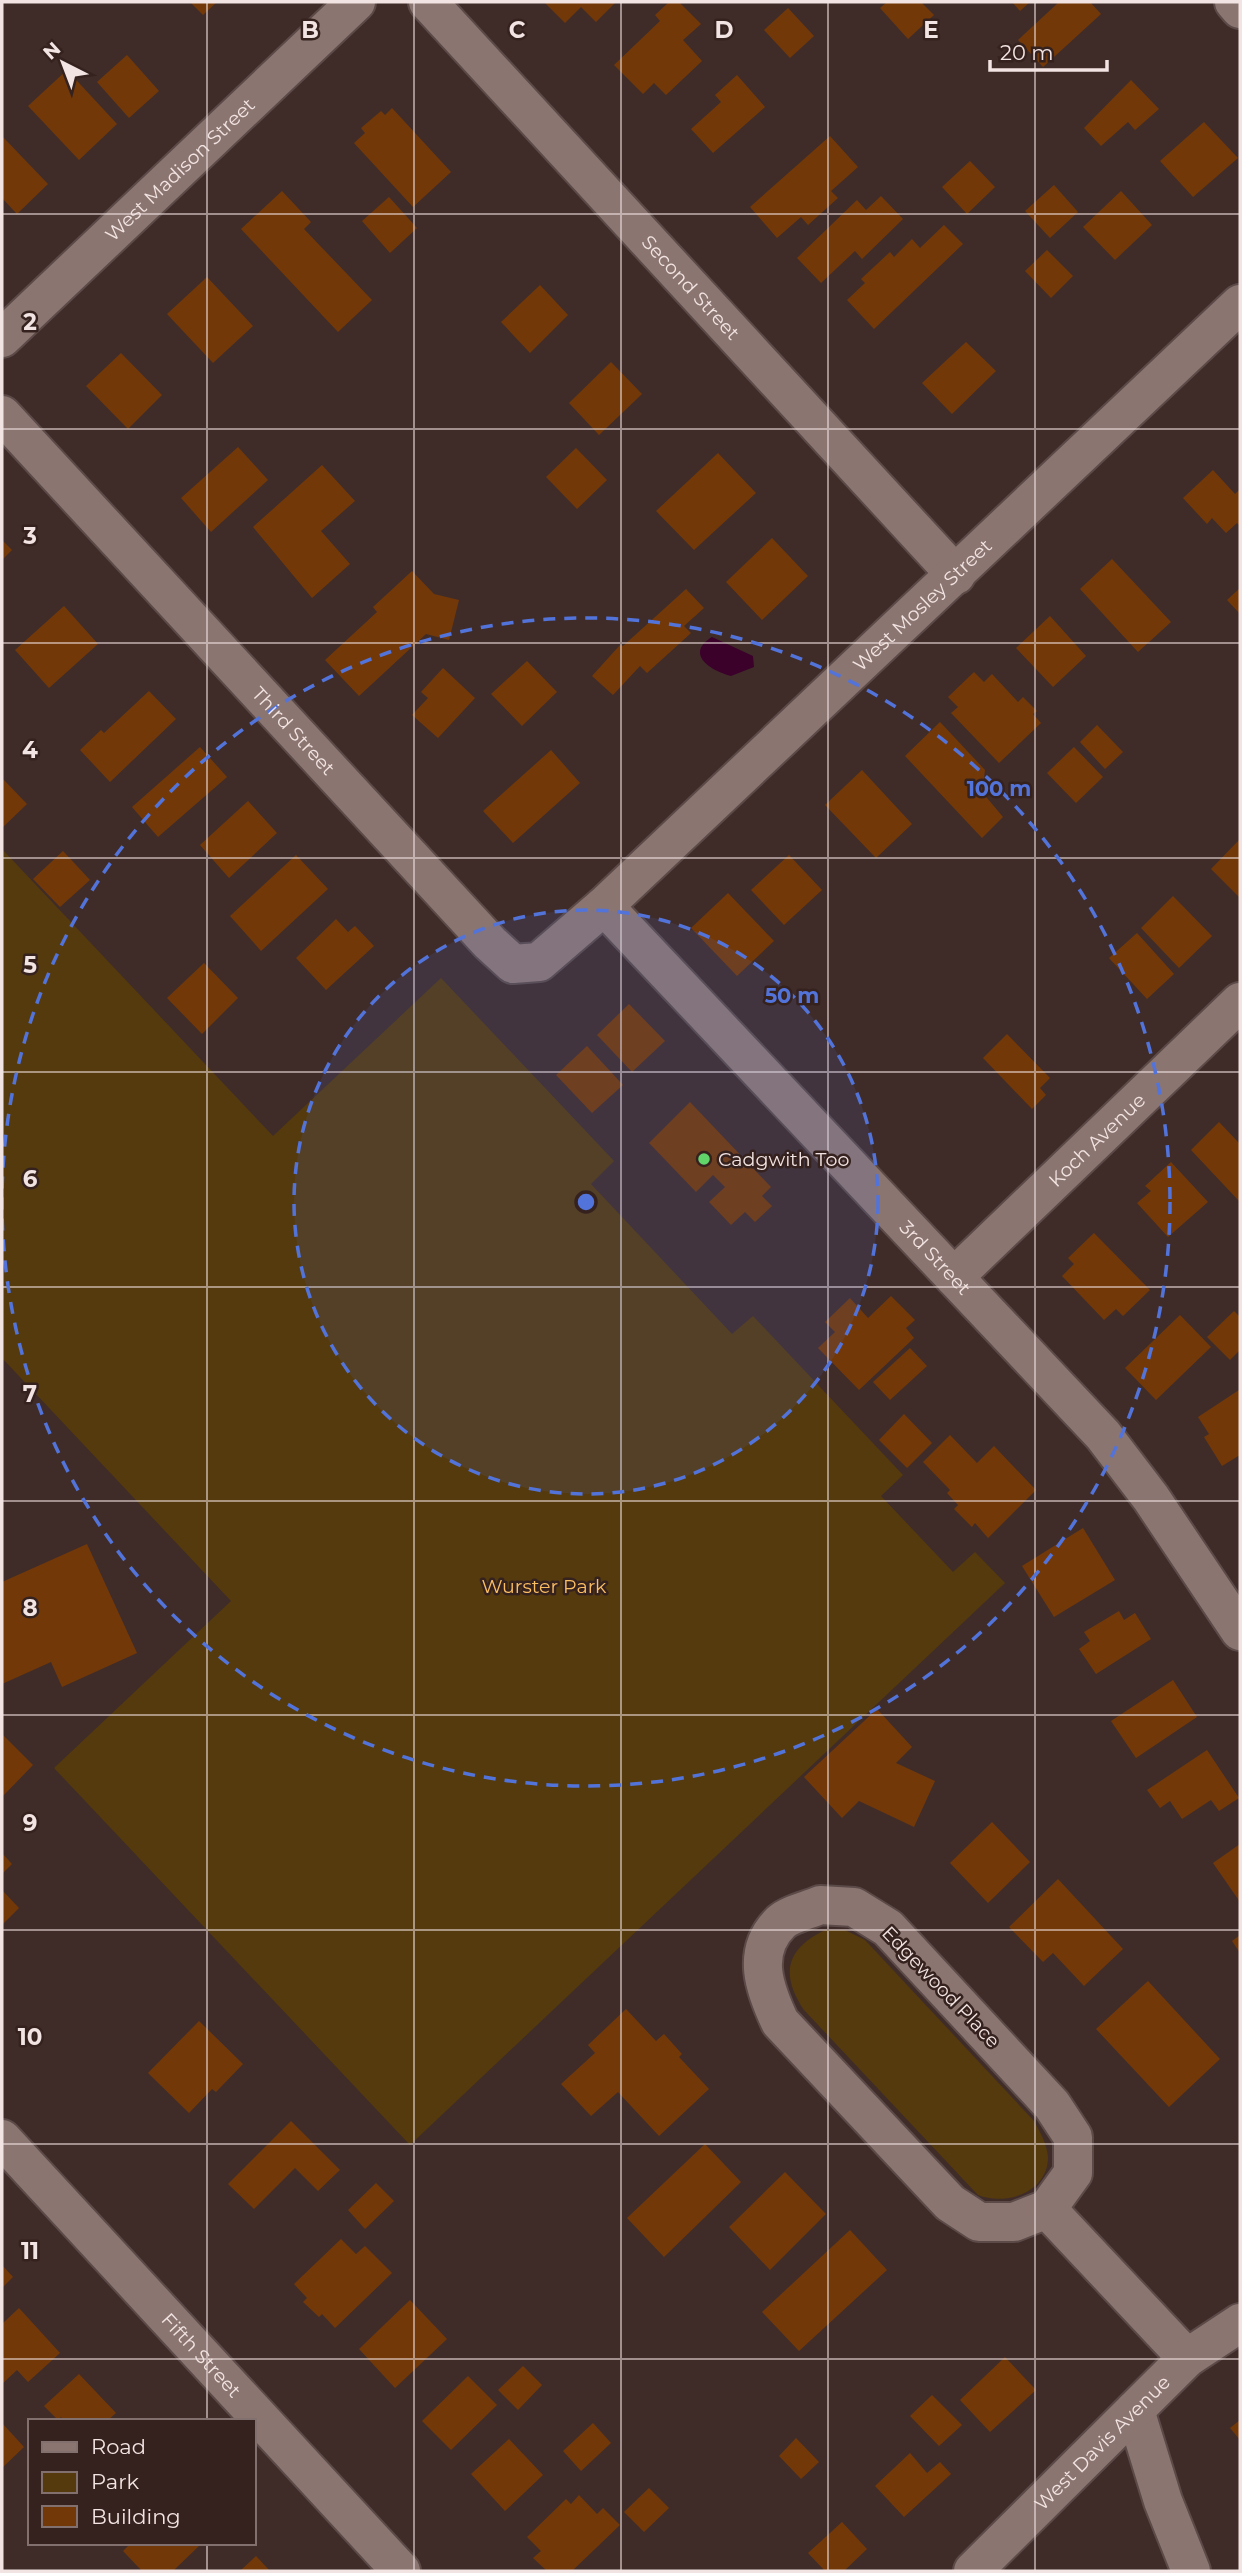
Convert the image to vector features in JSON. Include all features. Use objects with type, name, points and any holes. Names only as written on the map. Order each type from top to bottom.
[{"type":"street","name":"West Madison Street","points":[[2,338],[356,2]]},
{"type":"street","name":"Second Street","points":[[428,2],[956,575]]},
{"type":"street","points":[[1234,2],[1240,9]]},
{"type":"street","name":"West Mosley Street","points":[[604,906],[1240,304]]},
{"type":"street","name":"Third Street","points":[[2,415],[490,943],[513,964],[539,962],[604,906]]},
{"type":"street","name":"3rd Street","points":[[604,906],[1103,1435],[1151,1498],[1240,1631]]},
{"type":"street","name":"Koch Avenue","points":[[954,1278],[1240,1002]]},
{"type":"street","name":"Edgewood Place","points":[[820,1905],[854,1907],[888,1927],[1052,2105],[1073,2137],[1073,2172],[1047,2209],[1014,2222],[979,2222],[950,2203],[780,2022],[763,1985],[763,1951],[781,1922],[820,1905]]},
{"type":"street","name":"Fifth Street","points":[[2,2139],[401,2571]]},
{"type":"street","points":[[1047,2209],[1187,2358]]},
{"type":"street","name":"West Davis Avenue","points":[[973,2571],[1187,2358],[1240,2323]]},
{"type":"street","points":[[1135,2410],[1163,2501],[1191,2571]]},
{"type":"green space","name":"Wurster Park","points":[[2,849],[273,1136],[441,978],[614,1161],[591,1184],[732,1334],[753,1316],[903,1475],[881,1496],[953,1572],[975,1552],[1005,1583],[410,2145],[54,1768],[231,1601],[2,1358]]},
{"type":"green space","points":[[825,1930],[845,1930],[865,1940],[1034,2121],[1045,2143],[1048,2157],[1041,2180],[1033,2188],[1023,2194],[1000,2199],[978,2195],[804,2010],[792,1985],[791,1964],[802,1945]]},
{"type":"shaded area","points":[[712,637],[753,656],[754,667],[731,676],[709,666],[703,661],[700,650]]},
{"type":"building","points":[[190,2],[217,2],[203,15]]},
{"type":"building","points":[[544,2],[616,2],[596,22],[581,7],[565,23]]},
{"type":"building","points":[[669,2],[679,2],[701,24],[683,40],[702,61],[666,95],[654,83],[643,94],[614,65],[660,21],[655,15]]},
{"type":"building","points":[[887,2],[921,2],[934,15],[908,39],[880,8]]},
{"type":"building","points":[[1012,2],[1030,2],[1020,11]]},
{"type":"building","points":[[1059,2],[1090,2],[1101,14],[1043,67],[1018,40]]},
{"type":"building","points":[[788,8],[814,36],[790,58],[764,30]]},
{"type":"building","points":[[127,55],[159,91],[129,118],[97,82]]},
{"type":"building","points":[[67,70],[117,124],[79,160],[28,106]]},
{"type":"building","points":[[737,75],[765,107],[713,153],[691,129],[721,102],[715,95]]},
{"type":"building","points":[[1131,80],[1159,109],[1135,130],[1128,122],[1101,146],[1084,128]]},
{"type":"building","points":[[392,108],[451,172],[413,207],[354,143],[365,133],[361,128],[381,111],[385,115]]},
{"type":"building","points":[[1204,122],[1238,158],[1193,197],[1160,161]]},
{"type":"building","points":[[2,136],[48,184],[17,214],[2,198]]},
{"type":"building","points":[[830,136],[858,167],[831,191],[838,198],[808,225],[801,217],[777,238],[750,207]]},
{"type":"building","points":[[970,161],[995,187],[967,214],[942,187]]},
{"type":"building","points":[[1054,185],[1078,212],[1050,238],[1025,211]]},
{"type":"building","points":[[282,191],[311,222],[304,229],[372,300],[338,332],[241,229]]},
{"type":"building","points":[[1121,191],[1152,225],[1115,260],[1083,227]]},
{"type":"building","points":[[881,196],[903,219],[862,259],[855,251],[821,283],[797,258],[857,200],[866,210]]},
{"type":"building","points":[[389,197],[417,228],[390,253],[362,221]]},
{"type":"building","points":[[944,225],[963,244],[874,329],[847,300],[865,283],[861,279],[890,252],[894,257],[912,239],[920,248]]},
{"type":"building","points":[[1047,250],[1073,276],[1051,298],[1025,271]]},
{"type":"building","points":[[207,277],[253,326],[213,363],[167,314]]},
{"type":"building","points":[[540,285],[568,315],[530,353],[501,322]]},
{"type":"building","points":[[966,342],[996,371],[952,414],[922,383]]},
{"type":"building","points":[[121,353],[162,395],[128,429],[86,386]]},
{"type":"building","points":[[611,362],[642,394],[599,435],[569,403]]},
{"type":"building","points":[[238,447],[268,480],[211,532],[181,498]]},
{"type":"building","points":[[576,448],[607,480],[577,509],[546,477]]},
{"type":"building","points":[[718,453],[756,493],[694,550],[656,511]]},
{"type":"building","points":[[322,465],[355,501],[321,531],[350,564],[312,598],[253,527]]},
{"type":"building","points":[[1213,470],[1235,494],[1240,489],[1240,526],[1237,523],[1226,533],[1212,518],[1207,524],[1183,498]]},
{"type":"building","points":[[772,538],[808,576],[762,620],[726,582]]},
{"type":"building","points":[[2,540],[12,550],[2,560]]},
{"type":"building","points":[[1112,559],[1171,622],[1138,652],[1080,589]]},
{"type":"building","points":[[412,571],[434,594],[459,600],[449,640],[426,634],[359,696],[325,660],[377,612],[373,607]]},
{"type":"building","points":[[1240,588],[1240,614],[1227,600]]},
{"type":"building","points":[[686,589],[704,608],[684,626],[691,633],[647,673],[640,666],[613,695],[592,676],[620,645],[623,646]]},
{"type":"building","points":[[64,606],[98,644],[49,688],[15,650]]},
{"type":"building","points":[[1050,616],[1086,656],[1053,687],[1016,648]]},
{"type":"building","points":[[527,661],[557,692],[522,726],[491,694]]},
{"type":"building","points":[[443,668],[475,698],[438,738],[412,715],[428,698],[421,692]]},
{"type":"building","points":[[974,672],[984,682],[992,674],[1018,702],[1023,697],[1037,711],[1033,714],[1041,723],[999,763],[951,713],[958,707],[948,697]]},
{"type":"building","points":[[149,691],[176,719],[110,782],[80,750],[101,730],[104,733]]},
{"type":"building","points":[[940,722],[985,770],[982,792],[1003,817],[982,838],[905,756]]},
{"type":"building","points":[[1097,725],[1123,752],[1105,769],[1080,742]]},
{"type":"building","points":[[200,747],[227,777],[158,837],[132,807]]},
{"type":"building","points":[[1074,747],[1103,777],[1076,803],[1047,773]]},
{"type":"building","points":[[551,750],[580,783],[513,843],[483,811]]},
{"type":"building","points":[[862,770],[912,824],[876,858],[825,805]]},
{"type":"building","points":[[2,778],[27,804],[2,828]]},
{"type":"building","points":[[248,801],[277,833],[229,878],[200,845]]},
{"type":"building","points":[[1240,839],[1240,898],[1211,869]]},
{"type":"building","points":[[63,851],[90,880],[60,907],[33,879]]},
{"type":"building","points":[[296,855],[328,889],[261,951],[230,916]]},
{"type":"building","points":[[789,855],[822,890],[784,925],[751,890]]},
{"type":"building","points":[[728,893],[774,941],[737,976],[691,928]]},
{"type":"building","points":[[1173,896],[1212,936],[1179,968],[1141,928]]},
{"type":"building","points":[[336,919],[348,932],[355,926],[374,946],[326,990],[296,958]]},
{"type":"building","points":[[1137,933],[1174,974],[1147,999],[1109,958]]},
{"type":"building","points":[[204,963],[238,998],[202,1034],[167,998]]},
{"type":"building","points":[[629,1004],[665,1041],[632,1072],[597,1035]]},
{"type":"building","points":[[1007,1034],[1050,1078],[1040,1088],[1046,1095],[1032,1109],[983,1058]]},
{"type":"building","points":[[587,1046],[623,1085],[592,1113],[556,1075]]},
{"type":"building","name":"Cadgwith Too","points":[[690,1102],[771,1187],[762,1196],[772,1206],[755,1222],[745,1212],[731,1225],[709,1202],[725,1187],[713,1175],[696,1192],[649,1143]]},
{"type":"building","points":[[1219,1122],[1240,1144],[1239,1201],[1191,1150]]},
{"type":"building","points":[[1171,1162],[1208,1202],[1168,1237],[1137,1203],[1151,1191],[1145,1186]]},
{"type":"building","points":[[1094,1233],[1150,1290],[1123,1316],[1116,1309],[1104,1320],[1062,1276],[1074,1264],[1068,1258]]},
{"type":"building","points":[[891,1296],[915,1320],[906,1328],[914,1338],[859,1390],[818,1348],[835,1332],[825,1322],[850,1298],[868,1318]]},
{"type":"building","points":[[1234,1311],[1240,1317],[1240,1350],[1230,1360],[1207,1337]]},
{"type":"building","points":[[1180,1315],[1211,1347],[1156,1400],[1125,1368]]},
{"type":"building","points":[[910,1348],[927,1366],[890,1400],[873,1382]]},
{"type":"building","points":[[1239,1390],[1240,1455],[1222,1466],[1204,1437],[1209,1434],[1198,1417]]},
{"type":"building","points":[[904,1414],[932,1443],[907,1468],[879,1440]]},
{"type":"building","points":[[950,1435],[977,1463],[994,1446],[1036,1490],[988,1538],[975,1523],[972,1527],[954,1509],[958,1505],[947,1493],[950,1490],[923,1462]]},
{"type":"building","points":[[1083,1528],[1115,1580],[1054,1617],[1022,1566]]},
{"type":"building","points":[[87,1544],[137,1653],[62,1687],[51,1662],[2,1684],[2,1582]]},
{"type":"building","points":[[1119,1611],[1124,1620],[1135,1613],[1151,1639],[1096,1674],[1079,1649],[1090,1641],[1084,1632]]},
{"type":"building","points":[[1173,1680],[1197,1717],[1136,1758],[1111,1721]]},
{"type":"building","points":[[877,1709],[912,1747],[896,1763],[935,1781],[914,1827],[859,1801],[842,1818],[804,1777]]},
{"type":"building","points":[[2,1734],[33,1765],[2,1797]]},
{"type":"building","points":[[1207,1750],[1239,1798],[1219,1811],[1211,1800],[1182,1819],[1170,1801],[1160,1808],[1147,1790]]},
{"type":"building","points":[[992,1822],[1030,1862],[988,1903],[950,1863]]},
{"type":"building","points":[[1240,1844],[1240,1902],[1213,1863]]},
{"type":"building","points":[[2,1853],[12,1864],[2,1874]]},
{"type":"building","points":[[1058,1879],[1123,1949],[1084,1986],[1053,1953],[1043,1962],[1009,1927]]},
{"type":"building","points":[[2,1890],[19,1908],[2,1925]]},
{"type":"building","points":[[1240,1935],[1240,1953],[1232,1941]]},
{"type":"building","points":[[1148,1981],[1220,2059],[1169,2107],[1096,2029]]},
{"type":"building","points":[[626,2009],[656,2041],[664,2034],[682,2054],[679,2057],[709,2089],[659,2136],[618,2092],[591,2116],[561,2084],[595,2053],[588,2045]]},
{"type":"building","points":[[199,2021],[243,2064],[216,2092],[212,2089],[189,2113],[148,2073]]},
{"type":"building","points":[[291,2121],[340,2170],[318,2191],[295,2168],[254,2209],[228,2184]]},
{"type":"building","points":[[705,2144],[741,2182],[664,2257],[627,2218]]},
{"type":"building","points":[[785,2172],[826,2214],[770,2270],[729,2227]]},
{"type":"building","points":[[376,2183],[394,2201],[365,2229],[348,2210]]},
{"type":"building","points":[[850,2230],[887,2270],[799,2351],[762,2312]]},
{"type":"building","points":[[341,2239],[356,2254],[365,2246],[392,2273],[335,2328],[322,2314],[319,2317],[303,2302],[307,2298],[294,2284]]},
{"type":"building","points":[[2,2265],[13,2277],[2,2288]]},
{"type":"building","points":[[410,2300],[447,2339],[395,2388],[359,2349]]},
{"type":"building","points":[[19,2308],[60,2353],[28,2382],[17,2370],[2,2384],[2,2324]]},
{"type":"building","points":[[1005,2357],[1036,2390],[990,2432],[960,2400]]},
{"type":"building","points":[[523,2366],[542,2385],[518,2410],[498,2390]]},
{"type":"building","points":[[79,2374],[116,2413],[109,2419],[57,2419],[44,2406]]},
{"type":"building","points":[[468,2376],[497,2405],[451,2450],[422,2421]]},
{"type":"building","points":[[932,2395],[962,2425],[939,2446],[910,2416]]},
{"type":"building","points":[[1240,2420],[1240,2440],[1230,2428]]},
{"type":"building","points":[[2,2423],[24,2447],[2,2468]]},
{"type":"building","points":[[593,2423],[611,2443],[581,2471],[563,2451]]},
{"type":"building","points":[[796,2438],[819,2462],[801,2479],[779,2456]]},
{"type":"building","points":[[509,2439],[543,2475],[505,2511],[471,2474]]},
{"type":"building","points":[[910,2453],[927,2473],[940,2462],[951,2474],[904,2517],[875,2486]]},
{"type":"building","points":[[649,2488],[669,2508],[644,2532],[624,2512]]},
{"type":"building","points":[[579,2495],[597,2514],[603,2508],[620,2525],[572,2571],[547,2571],[533,2558],[541,2551],[527,2537],[566,2499],[571,2504]]},
{"type":"building","points":[[842,2522],[867,2549],[844,2571],[825,2571],[808,2553]]},
{"type":"building","points":[[129,2545],[200,2545],[173,2571],[142,2571],[123,2551]]},
{"type":"building","points":[[256,2556],[270,2571],[240,2571]]},
{"type":"place","name":"Cadgwith Too","points":[[704,1159]]}]
